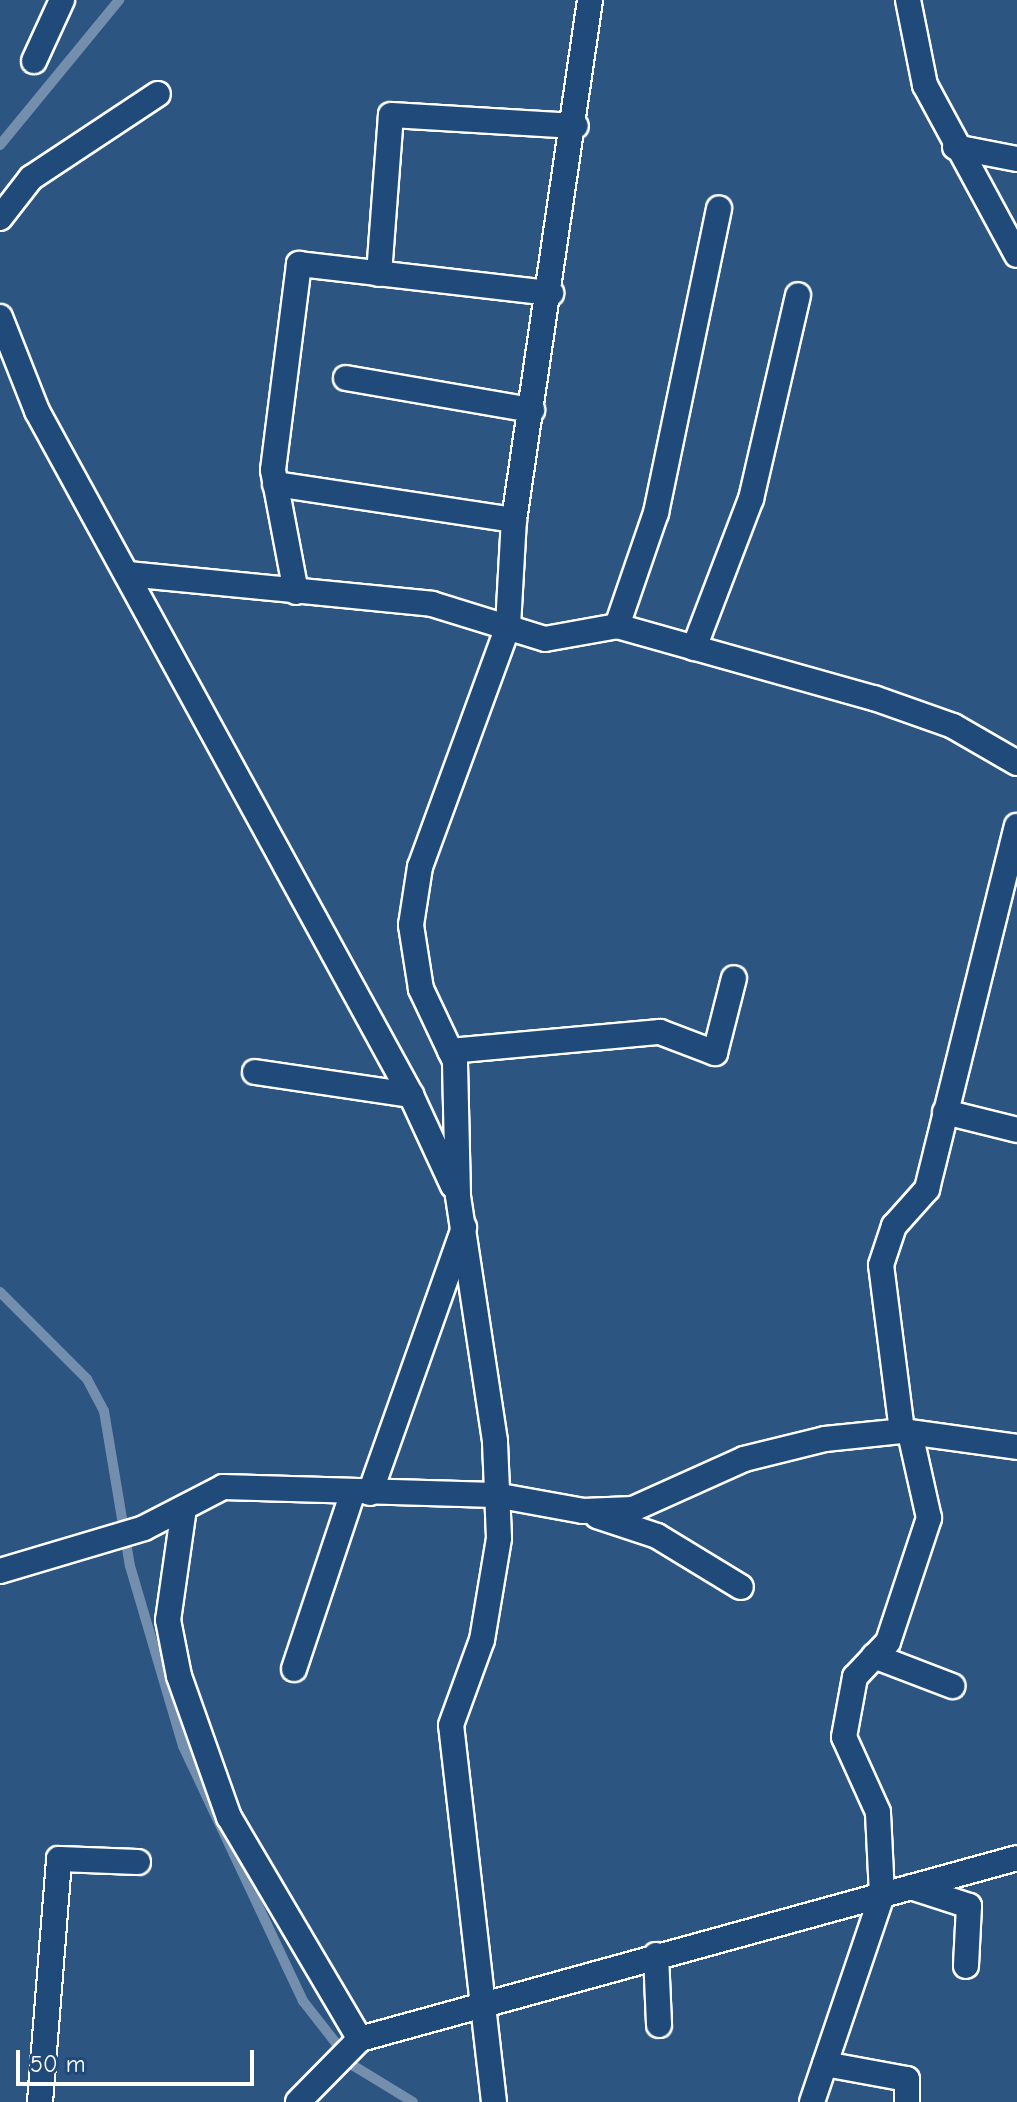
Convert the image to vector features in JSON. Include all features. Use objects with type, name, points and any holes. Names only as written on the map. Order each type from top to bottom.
[{"type":"street","points":[[34,61],[62,0]]},
{"type":"street","points":[[494,2102],[451,1725],[482,1640],[499,1538],[495,1441],[458,1195],[450,1051],[421,989],[411,925],[420,867],[508,626],[514,520],[576,126],[590,0]]},
{"type":"street","points":[[908,0],[925,85],[955,147],[1017,255]]},
{"type":"street","points":[[0,218],[31,178],[158,94]]},
{"type":"street","points":[[379,274],[391,115],[576,126]]},
{"type":"street","points":[[955,147],[1017,159]]},
{"type":"street","points":[[617,626],[656,513],[719,208]]},
{"type":"street","points":[[296,592],[275,484],[299,264],[551,293]]},
{"type":"street","points":[[694,648],[751,499],[798,295]]},
{"type":"street","points":[[0,317],[37,411],[411,1095],[458,1195]]},
{"type":"street","points":[[346,378],[532,410]]},
{"type":"street","points":[[275,484],[514,520]]},
{"type":"street","points":[[128,574],[432,604],[545,639],[617,626],[887,702],[953,726],[1017,763]]},
{"type":"street","points":[[812,2102],[882,1895],[878,1812],[844,1737],[855,1677],[888,1642],[929,1518],[906,1432],[881,1265],[894,1226],[927,1189],[1017,826]]},
{"type":"street","points":[[450,1051],[660,1032],[715,1053],[734,978]]},
{"type":"street","points":[[255,1072],[411,1095]]},
{"type":"street","points":[[945,1112],[1017,1130]]},
{"type":"street","points":[[294,1669],[464,1226]]},
{"type":"street","points":[[583,1511],[633,1509],[744,1459],[906,1432],[1017,1447]]},
{"type":"street","points":[[0,1571],[144,1528],[223,1487],[495,1495],[583,1511],[657,1536],[741,1587]]},
{"type":"street","points":[[184,1508],[168,1620],[179,1676],[229,1817],[360,2039]]},
{"type":"street","points":[[874,1656],[952,1686]]},
{"type":"street","points":[[298,2102],[360,2039],[481,2002],[1017,1858]]},
{"type":"street","points":[[40,2102],[59,1859],[138,1862]]},
{"type":"street","points":[[910,1887],[969,1906],[966,1966]]},
{"type":"street","points":[[656,1955],[659,2025]]},
{"type":"street","points":[[825,2064],[907,2079],[907,2102]]},
{"type":"waterway","points":[[0,145],[119,0]]},
{"type":"waterway","points":[[0,1292],[87,1379],[104,1411],[130,1566],[183,1746],[303,2001],[354,2066],[413,2102]]}]
